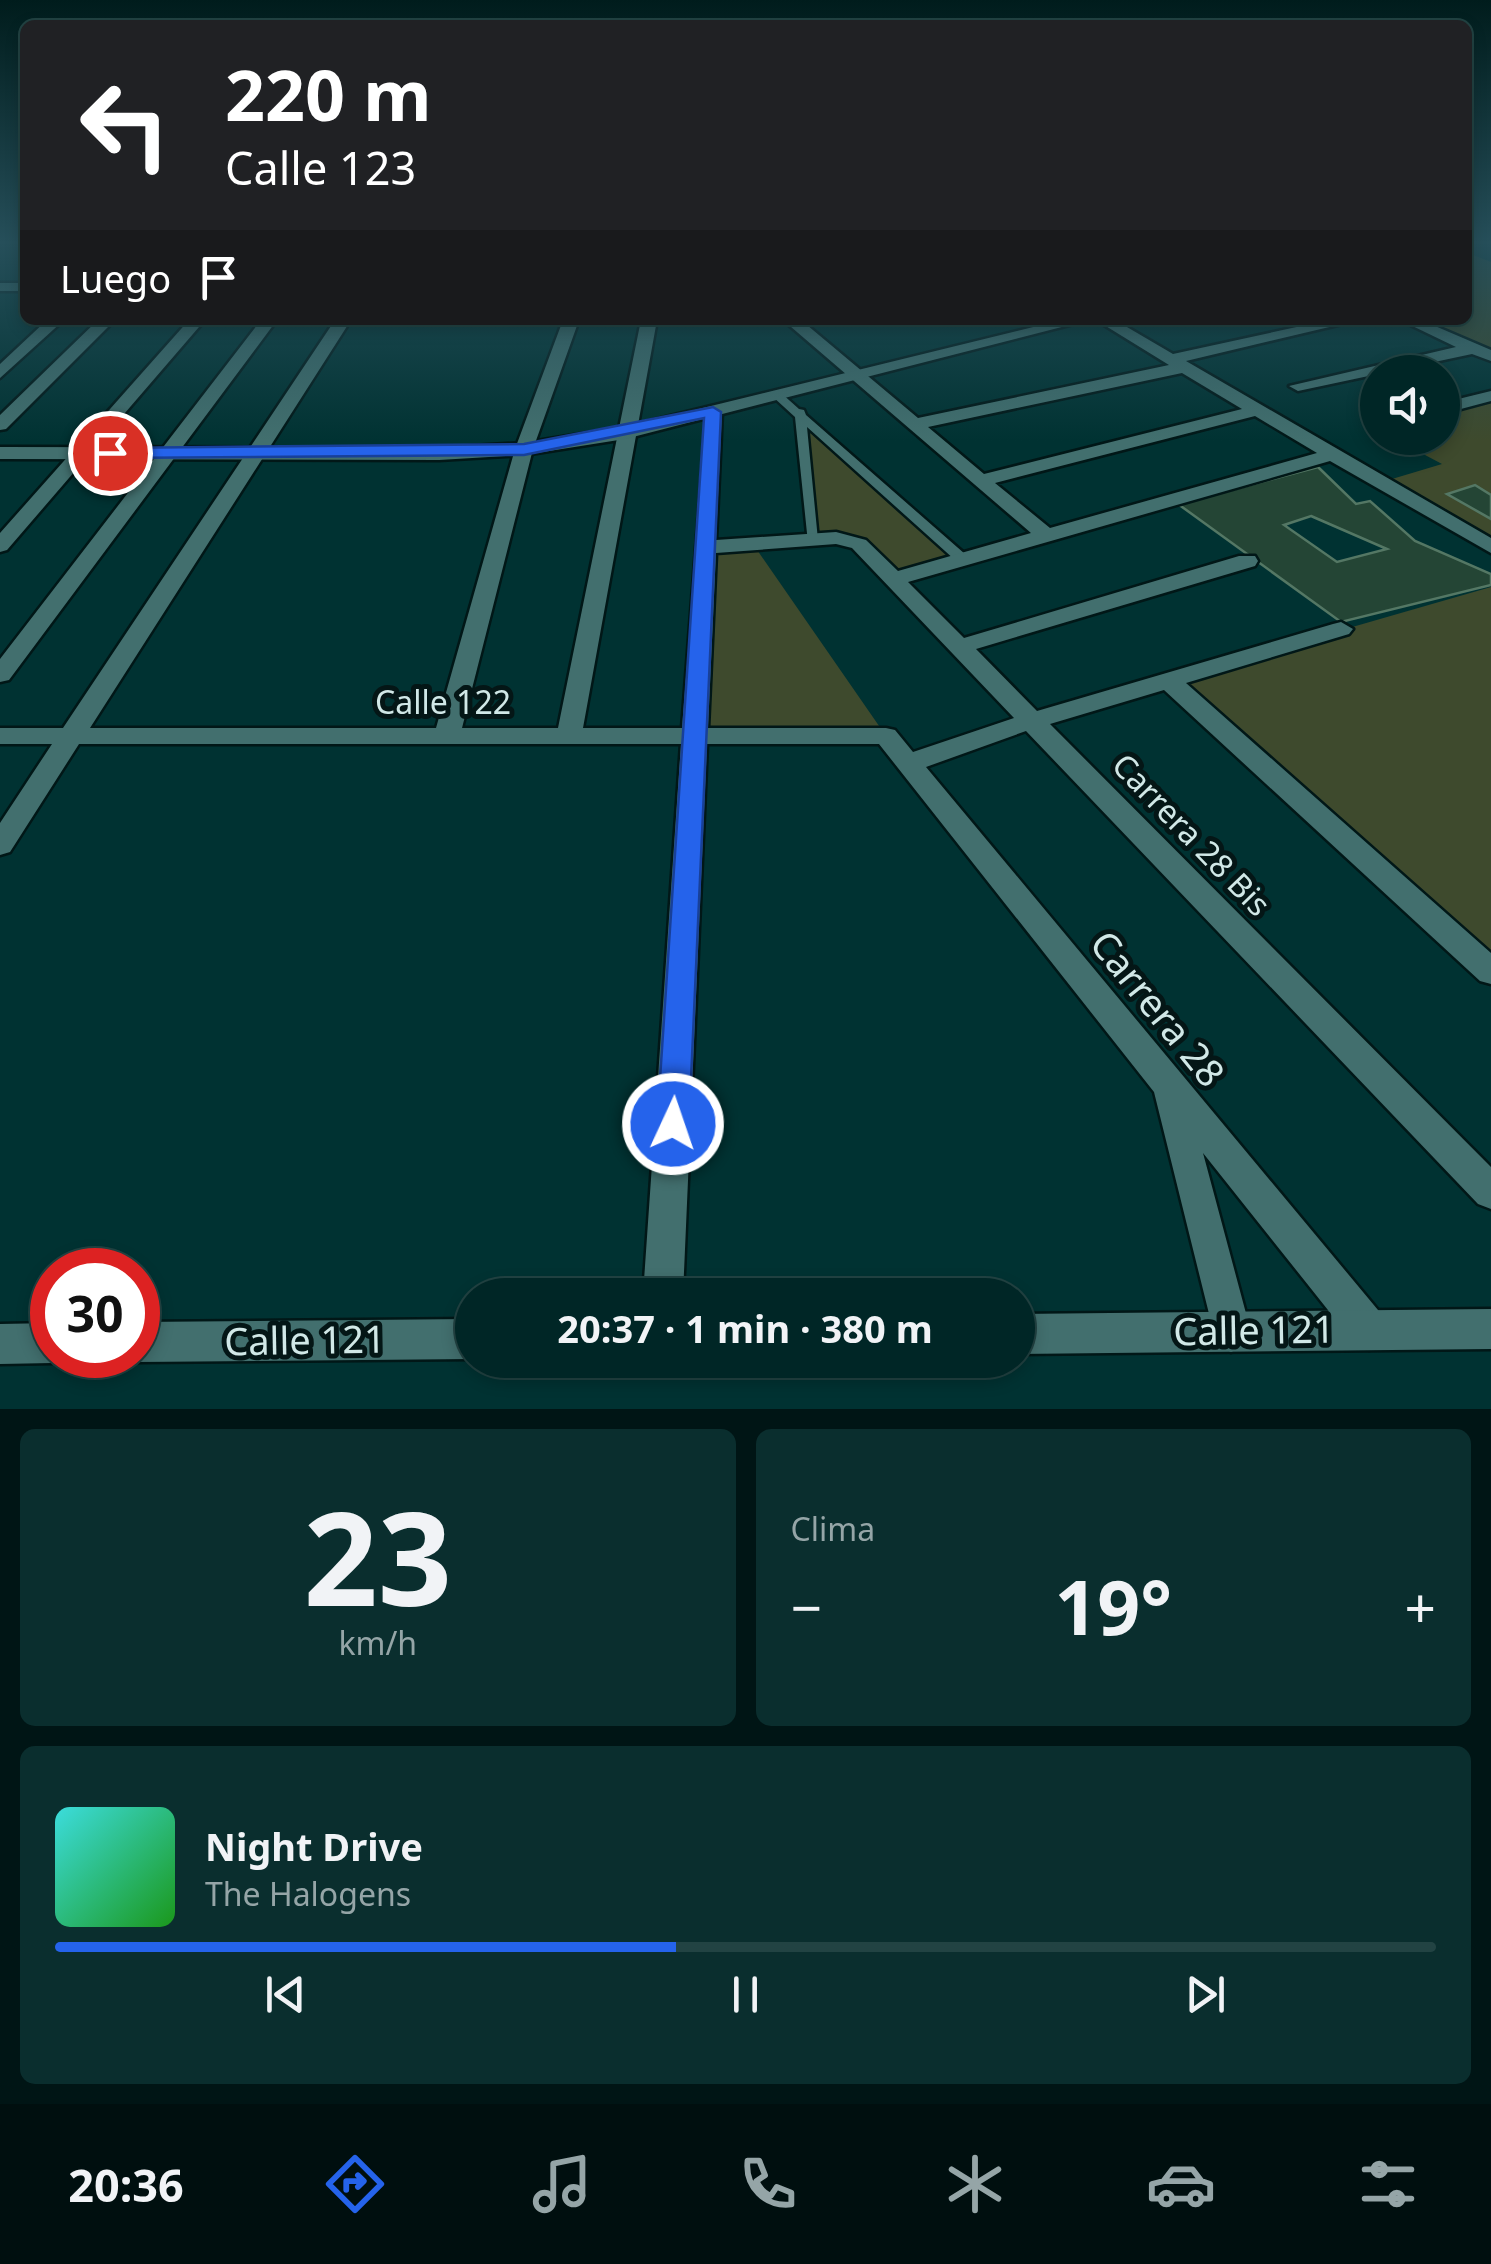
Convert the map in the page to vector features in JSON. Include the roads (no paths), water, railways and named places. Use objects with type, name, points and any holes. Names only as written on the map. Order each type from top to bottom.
[{"type":"street","points":[[0,373],[51,325]]},
{"type":"street","points":[[0,425],[102,325]]},
{"type":"street","points":[[0,546],[193,325]]},
{"type":"street","points":[[0,676],[265,325]]},
{"type":"street","points":[[0,845],[341,325]]},
{"type":"street","points":[[446,736],[524,450],[569,325]]},
{"type":"street","points":[[570,736],[647,325]]},
{"type":"street","points":[[796,325],[1044,534]]},
{"type":"street","points":[[0,453],[524,450],[713,412],[855,373],[1060,325]]},
{"type":"street","points":[[1113,325],[1491,547]]},
{"type":"street","points":[[916,424],[1331,325]]},
{"type":"street","points":[[1419,325],[1491,356]]},
{"type":"street","points":[[1298,386],[1470,349]]},
{"type":"street","points":[[1460,404],[1491,396]]},
{"type":"street","points":[[982,480],[1258,410]]},
{"type":"street","points":[[665,1278],[713,412]]},
{"type":"street","points":[[892,580],[960,557],[1333,454]]},
{"type":"street","name":"Carrera 28 Bis","points":[[812,540],[836,538],[859,544],[1491,1192]]},
{"type":"street","points":[[706,547],[812,540]]},
{"type":"street","points":[[959,648],[1247,561]]},
{"type":"street","points":[[908,763],[1031,721],[1341,629]]},
{"type":"street","points":[[1168,680],[1491,972]]},
{"type":"street","name":"Calle 122","points":[[0,736],[886,736]]},
{"type":"street","name":"Carrera 28","points":[[886,736],[1369,1330]]},
{"type":"street","points":[[1167,1085],[1231,1332]]},
{"type":"street","name":"Calle 121","points":[[1035,1334],[1491,1329]]},
{"type":"street","name":"Calle 121","points":[[160,1342],[455,1339]]},
{"type":"street","points":[[0,1344],[30,1343]]},
{"type":"lane","points":[[776,394],[960,557]]},
{"type":"lane","points":[[800,412],[812,540]]}]
